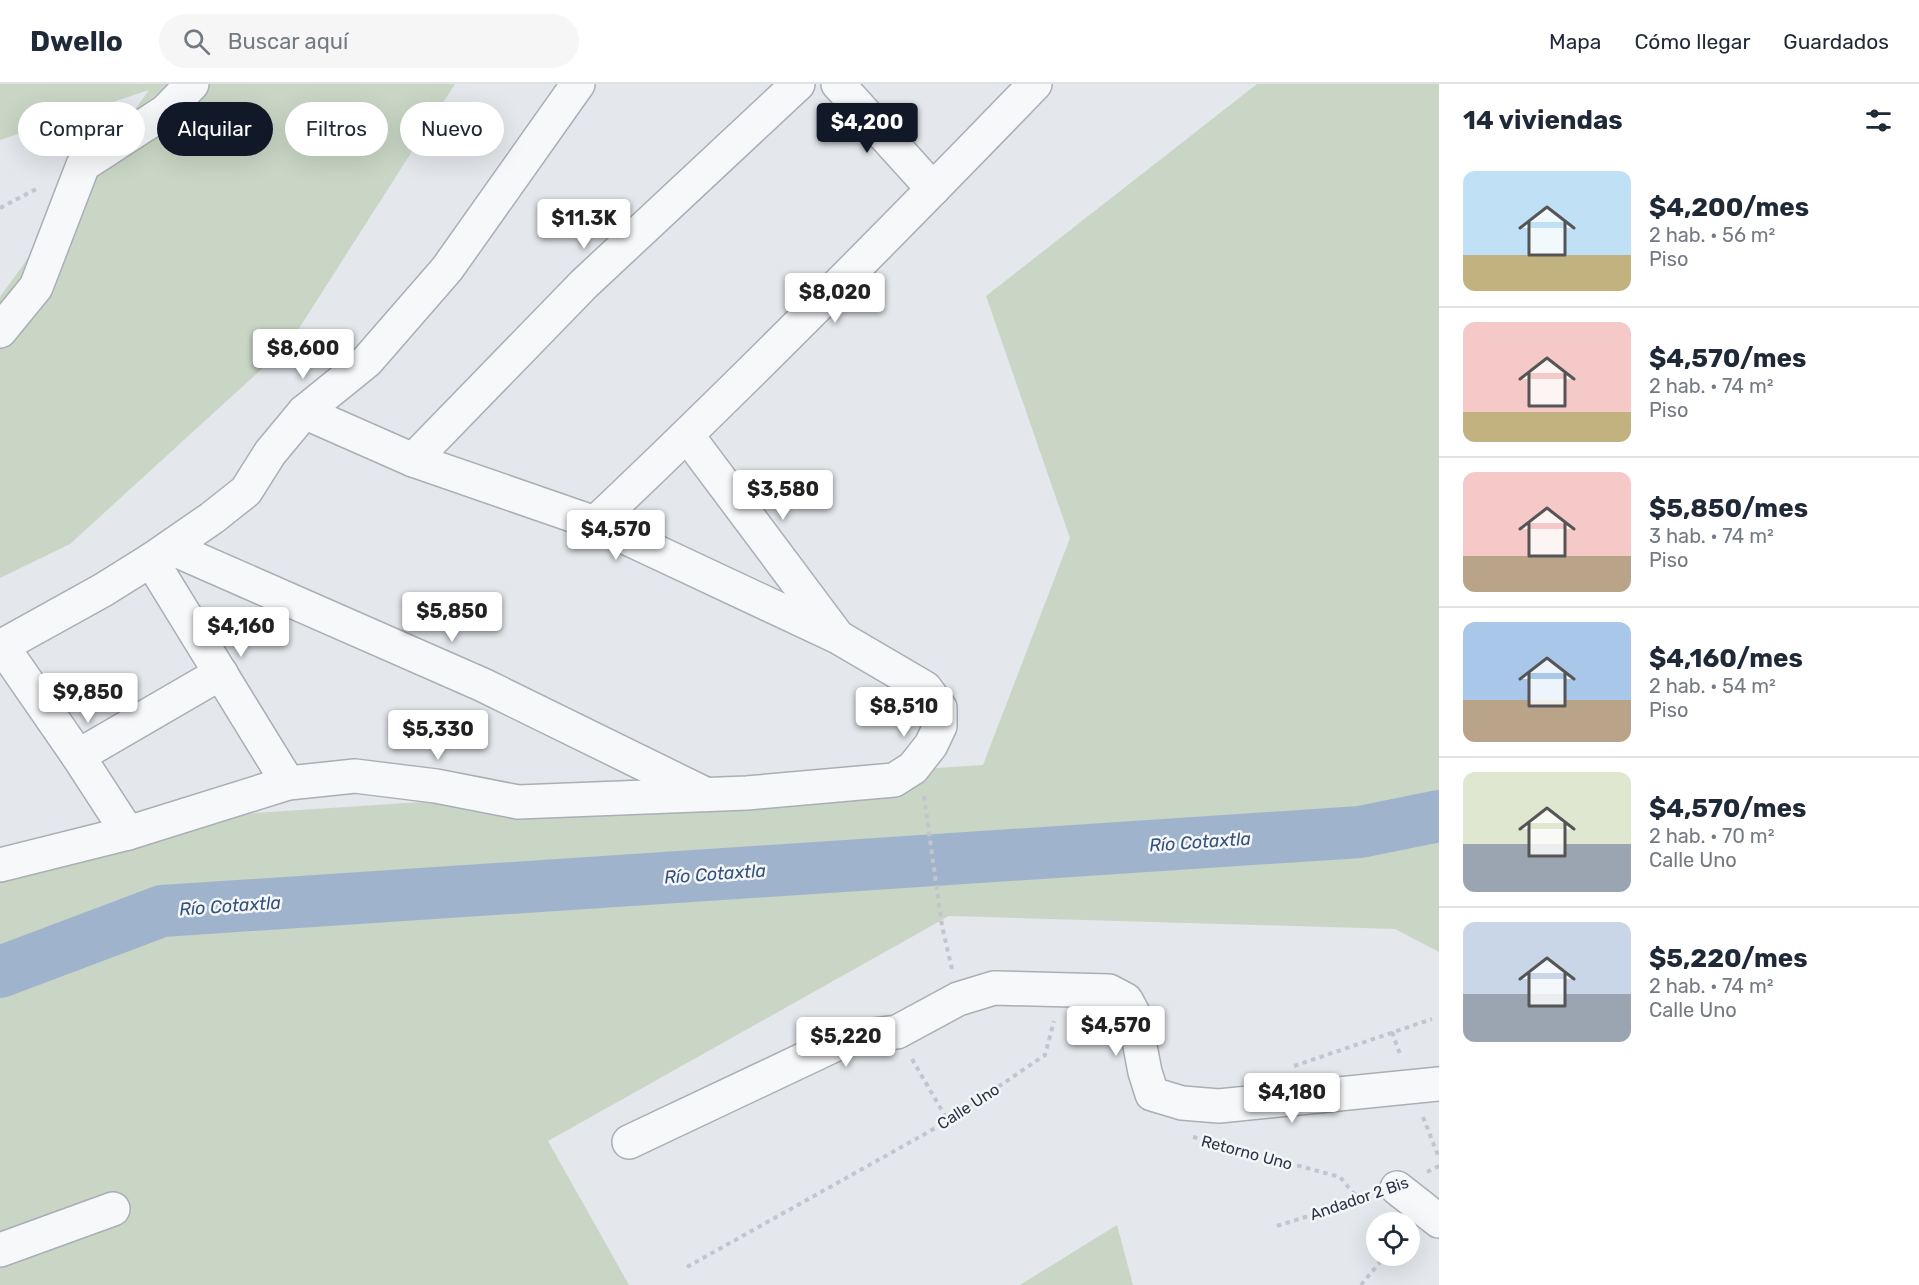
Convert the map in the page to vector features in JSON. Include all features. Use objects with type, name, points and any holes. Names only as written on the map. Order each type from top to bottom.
[{"type":"street","points":[[0,331],[36,287],[83,165],[166,111],[192,84]]},
{"type":"street","points":[[128,833],[78,756],[1,647],[103,590],[161,554],[246,491],[270,453],[304,412],[367,362],[447,269],[578,84]]},
{"type":"street","points":[[413,460],[584,284],[798,84]]},
{"type":"street","points":[[838,84],[933,189]]},
{"type":"street","points":[[595,523],[687,435],[1035,84]]},
{"type":"street","points":[[0,865],[128,833],[288,783],[355,776],[436,786],[518,802],[708,795],[894,780],[913,768],[931,745],[940,726],[940,708],[925,688],[838,637],[595,523],[413,460],[304,412]]},
{"type":"street","points":[[687,435],[838,637]]},
{"type":"street","points":[[161,554],[220,673],[288,783]]},
{"type":"street","points":[[161,554],[483,685],[708,795]]},
{"type":"street","points":[[78,756],[220,673]]},
{"type":"street","points":[[629,1142],[849,1038],[897,1032],[958,999],[994,988],[1109,991],[1126,1000],[1134,1015],[1145,1072],[1152,1094],[1182,1103],[1218,1106],[1439,1084]]},
{"type":"street","points":[[1397,1188],[1439,1221]]},
{"type":"street","points":[[0,1250],[113,1209]]},
{"type":"path","points":[[924,796],[942,926],[958,999]]},
{"type":"path","name":"Calle Uno","points":[[687,1267],[948,1121],[1045,1054],[1062,990]]},
{"type":"path","points":[[1293,1066],[1432,1019]]},
{"type":"path","points":[[897,1032],[948,1121]]},
{"type":"path","name":"Retorno Uno","points":[[1188,1135],[1340,1177],[1359,1200]]},
{"type":"path","name":"Andador 2 Bis","points":[[1277,1226],[1397,1188],[1439,1166]]},
{"type":"path","points":[[1361,1285],[1377,1266]]},
{"type":"green space","points":[[0,84],[455,84],[444,102],[400,102],[400,156],[409,156],[289,344],[70,544],[0,578],[0,297],[101,156],[145,156],[145,102],[140,102],[149,90],[113,102],[18,102],[18,134],[0,140]]},
{"type":"green space","points":[[1257,84],[1439,84],[1439,952],[1395,929],[949,916],[548,1141],[629,1285],[0,1285],[0,861],[178,818],[983,765],[1070,538],[986,296]]},
{"type":"green space","points":[[1117,1225],[1133,1285],[1020,1285]]},
{"type":"waterway","name":"Río Cotaxtla","points":[[0,972],[162,911],[1360,832],[1439,816]]}]
